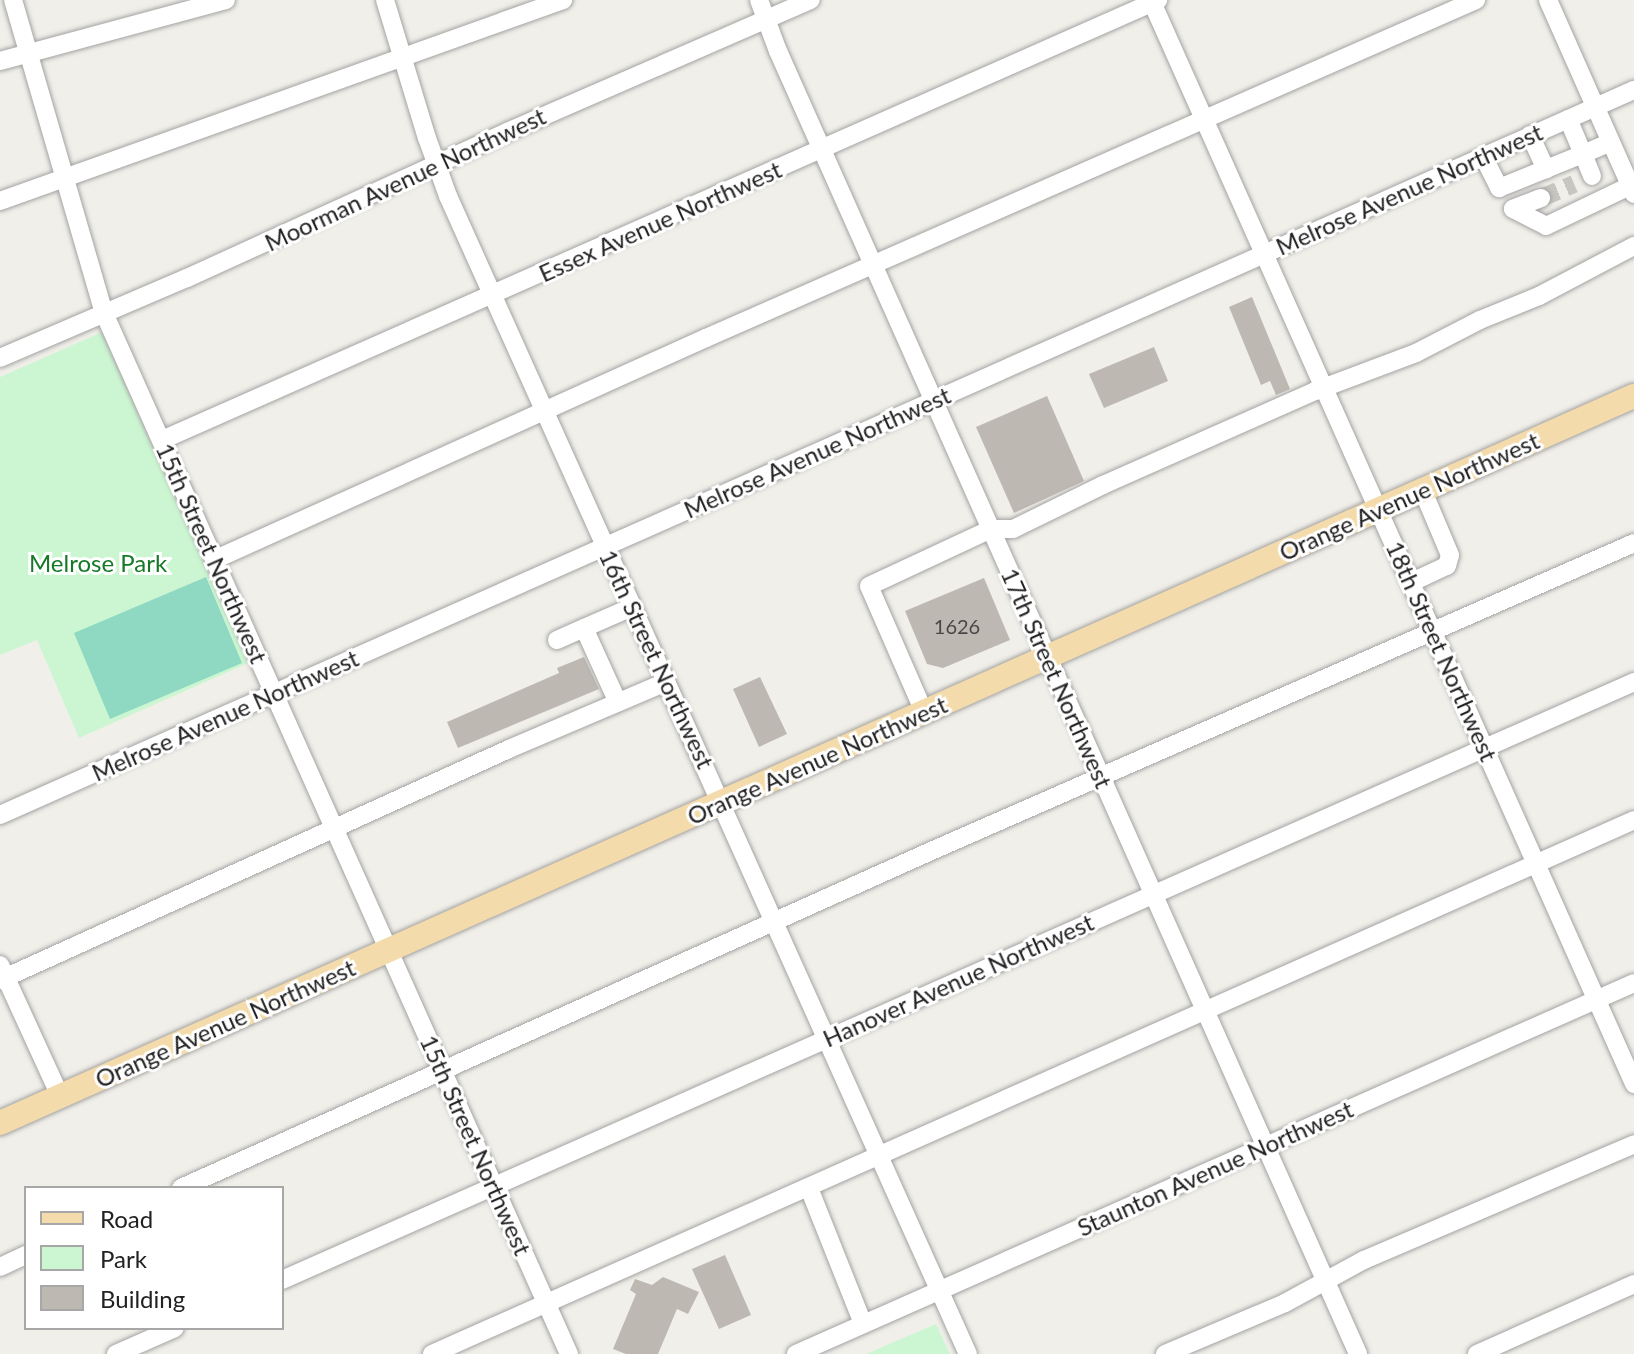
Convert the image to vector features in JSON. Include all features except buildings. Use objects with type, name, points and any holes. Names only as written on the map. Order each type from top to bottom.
[{"type":"main road","name":"Orange Avenue Northwest","points":[[0,1123],[1634,396]]},
{"type":"street","name":"15th Street Northwest","points":[[13,0],[104,313],[569,1354]]},
{"type":"street","points":[[0,61],[226,0]]},
{"type":"street","name":"16th Street Northwest","points":[[385,0],[436,164],[492,297],[723,802],[772,923],[968,1354]]},
{"type":"street","points":[[0,201],[563,0]]},
{"type":"street","name":"17th Street Northwest","points":[[759,0],[822,149],[876,264],[1358,1354]]},
{"type":"street","name":"Moorman Avenue Northwest","points":[[0,358],[810,0]]},
{"type":"street","points":[[216,559],[1476,0]]},
{"type":"street","points":[[1484,158],[1513,209],[1546,226],[1632,190],[1628,165],[1611,142],[1548,0]]},
{"type":"street","name":"18th Street Northwest","points":[[1154,1],[1634,1084]]},
{"type":"street","name":"Essex Avenue Northwest","points":[[162,440],[492,297],[1154,1]]},
{"type":"street","name":"Melrose Avenue Northwest","points":[[0,815],[1634,90]]},
{"type":"street","points":[[1568,119],[1603,200]]},
{"type":"street","points":[[1530,135],[1546,169]]},
{"type":"street","points":[[1499,188],[1611,142]]},
{"type":"street","points":[[1574,184],[1592,176]]},
{"type":"street","points":[[1513,209],[1541,198]]},
{"type":"street","points":[[924,712],[869,586],[991,529],[1013,529],[1103,485],[1325,388],[1416,353],[1480,320],[1539,296],[1634,246]]},
{"type":"street","points":[[1412,582],[1447,566],[1450,555],[1423,491]]},
{"type":"street","points":[[185,1186],[1433,629],[1634,543]]},
{"type":"street","points":[[557,640],[632,607]]},
{"type":"street","points":[[584,628],[614,694]]},
{"type":"street","points":[[60,1096],[2,974],[666,682]]},
{"type":"street","name":"Hanover Avenue Northwest","points":[[284,1279],[1634,682]]},
{"type":"street","points":[[432,1354],[1634,820]]},
{"type":"street","name":"Staunton Avenue Northwest","points":[[797,1354],[1634,983]]},
{"type":"street","points":[[1165,1354],[1285,1303],[1364,1260],[1634,1144]]},
{"type":"street","points":[[809,1188],[863,1324]]},
{"type":"street","points":[[0,1267],[24,1256]]},
{"type":"street","points":[[1477,1354],[1634,1284]]},
{"type":"street","points":[[116,1354],[170,1330]]},
{"type":"green space","name":"Melrose Park","points":[[102,332],[248,663],[79,738],[37,640],[0,655],[0,377]]},
{"type":"green space","points":[[206,577],[242,663],[110,719],[74,633]]},
{"type":"green space","points":[[936,1324],[950,1354],[866,1354]]},
{"type":"tunnel","points":[[1541,198],[1574,184]]}]
